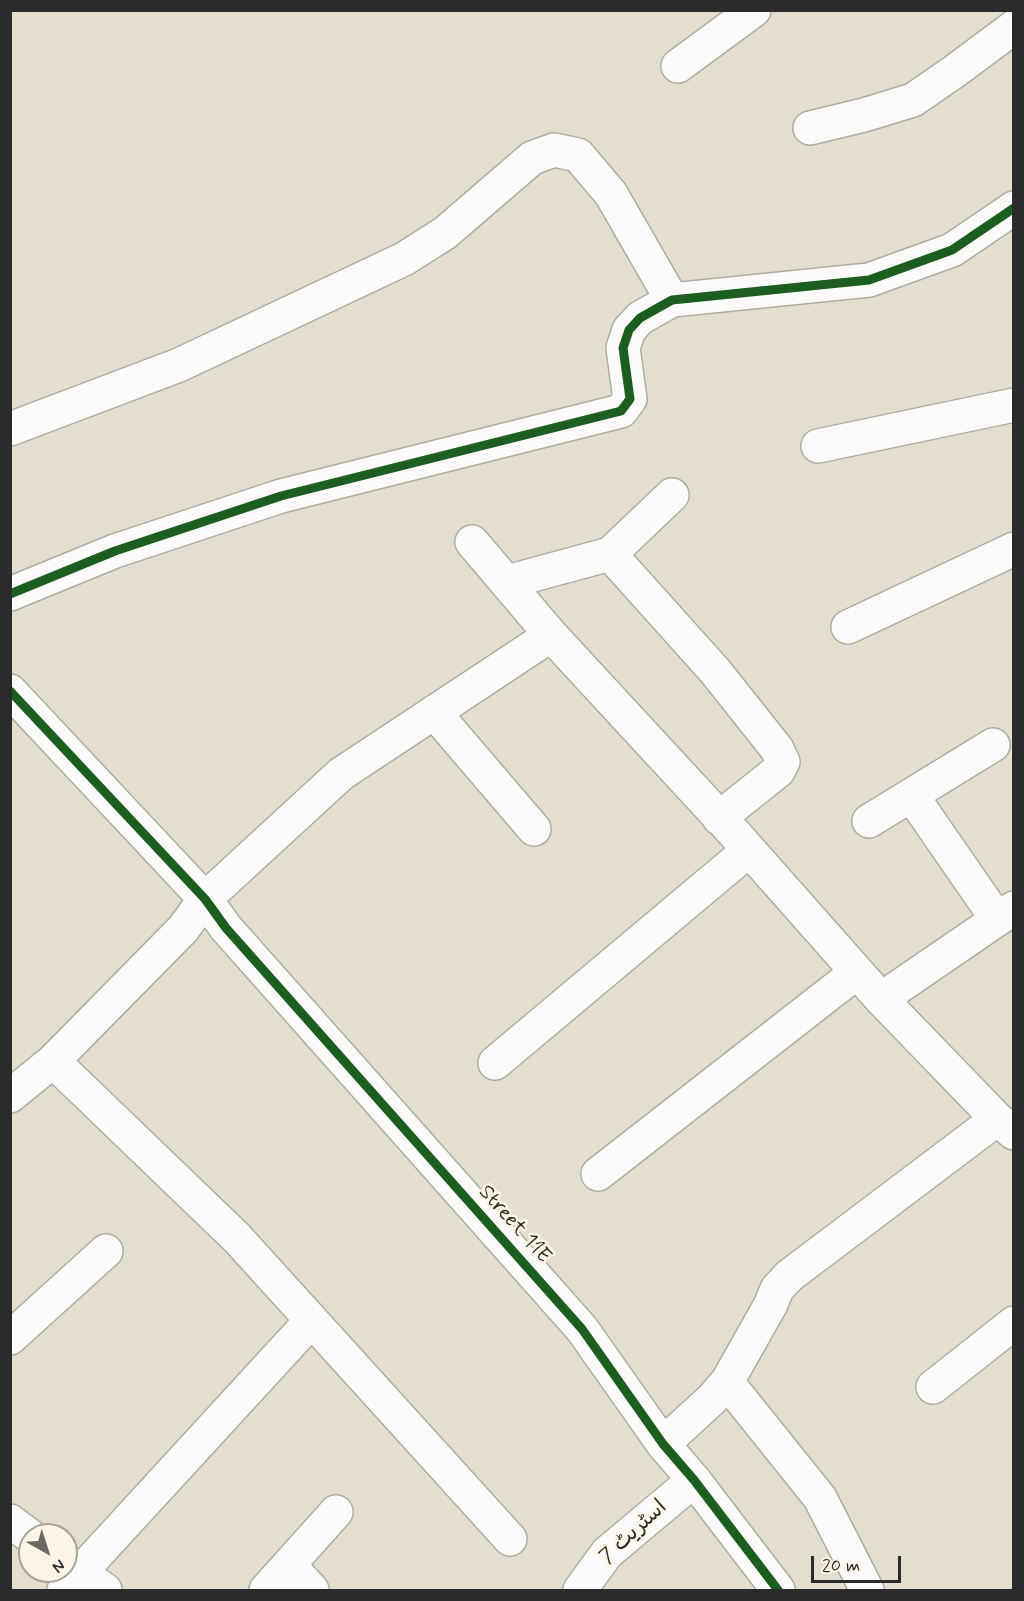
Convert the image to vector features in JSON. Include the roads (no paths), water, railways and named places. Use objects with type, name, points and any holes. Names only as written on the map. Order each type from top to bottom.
[{"type":"street","points":[[678,66],[754,10]]},
{"type":"street","points":[[810,128],[913,100],[1014,27]]},
{"type":"street","points":[[10,429],[179,365],[404,260],[446,233],[532,158],[554,150],[578,155],[611,194],[672,300]]},
{"type":"street","points":[[10,594],[115,551],[281,496],[621,411],[630,399],[623,348],[629,330],[640,318],[672,300],[870,280],[952,250],[1014,208]]},
{"type":"street","points":[[818,446],[1014,405]]},
{"type":"street","points":[[507,582],[610,554],[672,495]]},
{"type":"street","points":[[472,542],[551,635],[749,850],[881,999],[1006,1126],[789,1276],[777,1289],[771,1304],[727,1382],[663,1444]]},
{"type":"street","points":[[848,627],[1014,549]]},
{"type":"street","points":[[610,554],[715,671],[777,749],[783,762],[778,771],[719,818]]},
{"type":"street","points":[[10,1096],[53,1061],[183,929],[205,899],[341,774],[551,635]]},
{"type":"street","name":"Street 11E","points":[[10,691],[205,899],[226,928],[582,1329],[663,1444],[694,1480],[778,1590]]},
{"type":"street","points":[[434,712],[534,829]]},
{"type":"street","points":[[869,821],[993,745]]},
{"type":"street","points":[[881,999],[1005,914],[912,796]]},
{"type":"street","points":[[495,1063],[749,850]]},
{"type":"street","points":[[598,1174],[857,972]]},
{"type":"street","points":[[53,1061],[237,1238],[510,1539]]},
{"type":"street","points":[[10,1338],[106,1251]]},
{"type":"street","points":[[79,1579],[312,1321]]},
{"type":"street","points":[[933,1387],[1014,1323]]},
{"type":"street","points":[[727,1382],[820,1498],[867,1590]]},
{"type":"street","name":"اسٹریٹ 7","points":[[580,1590],[607,1553],[694,1480]]},
{"type":"street","points":[[266,1590],[336,1512]]},
{"type":"street","points":[[289,1565],[312,1590]]}]
